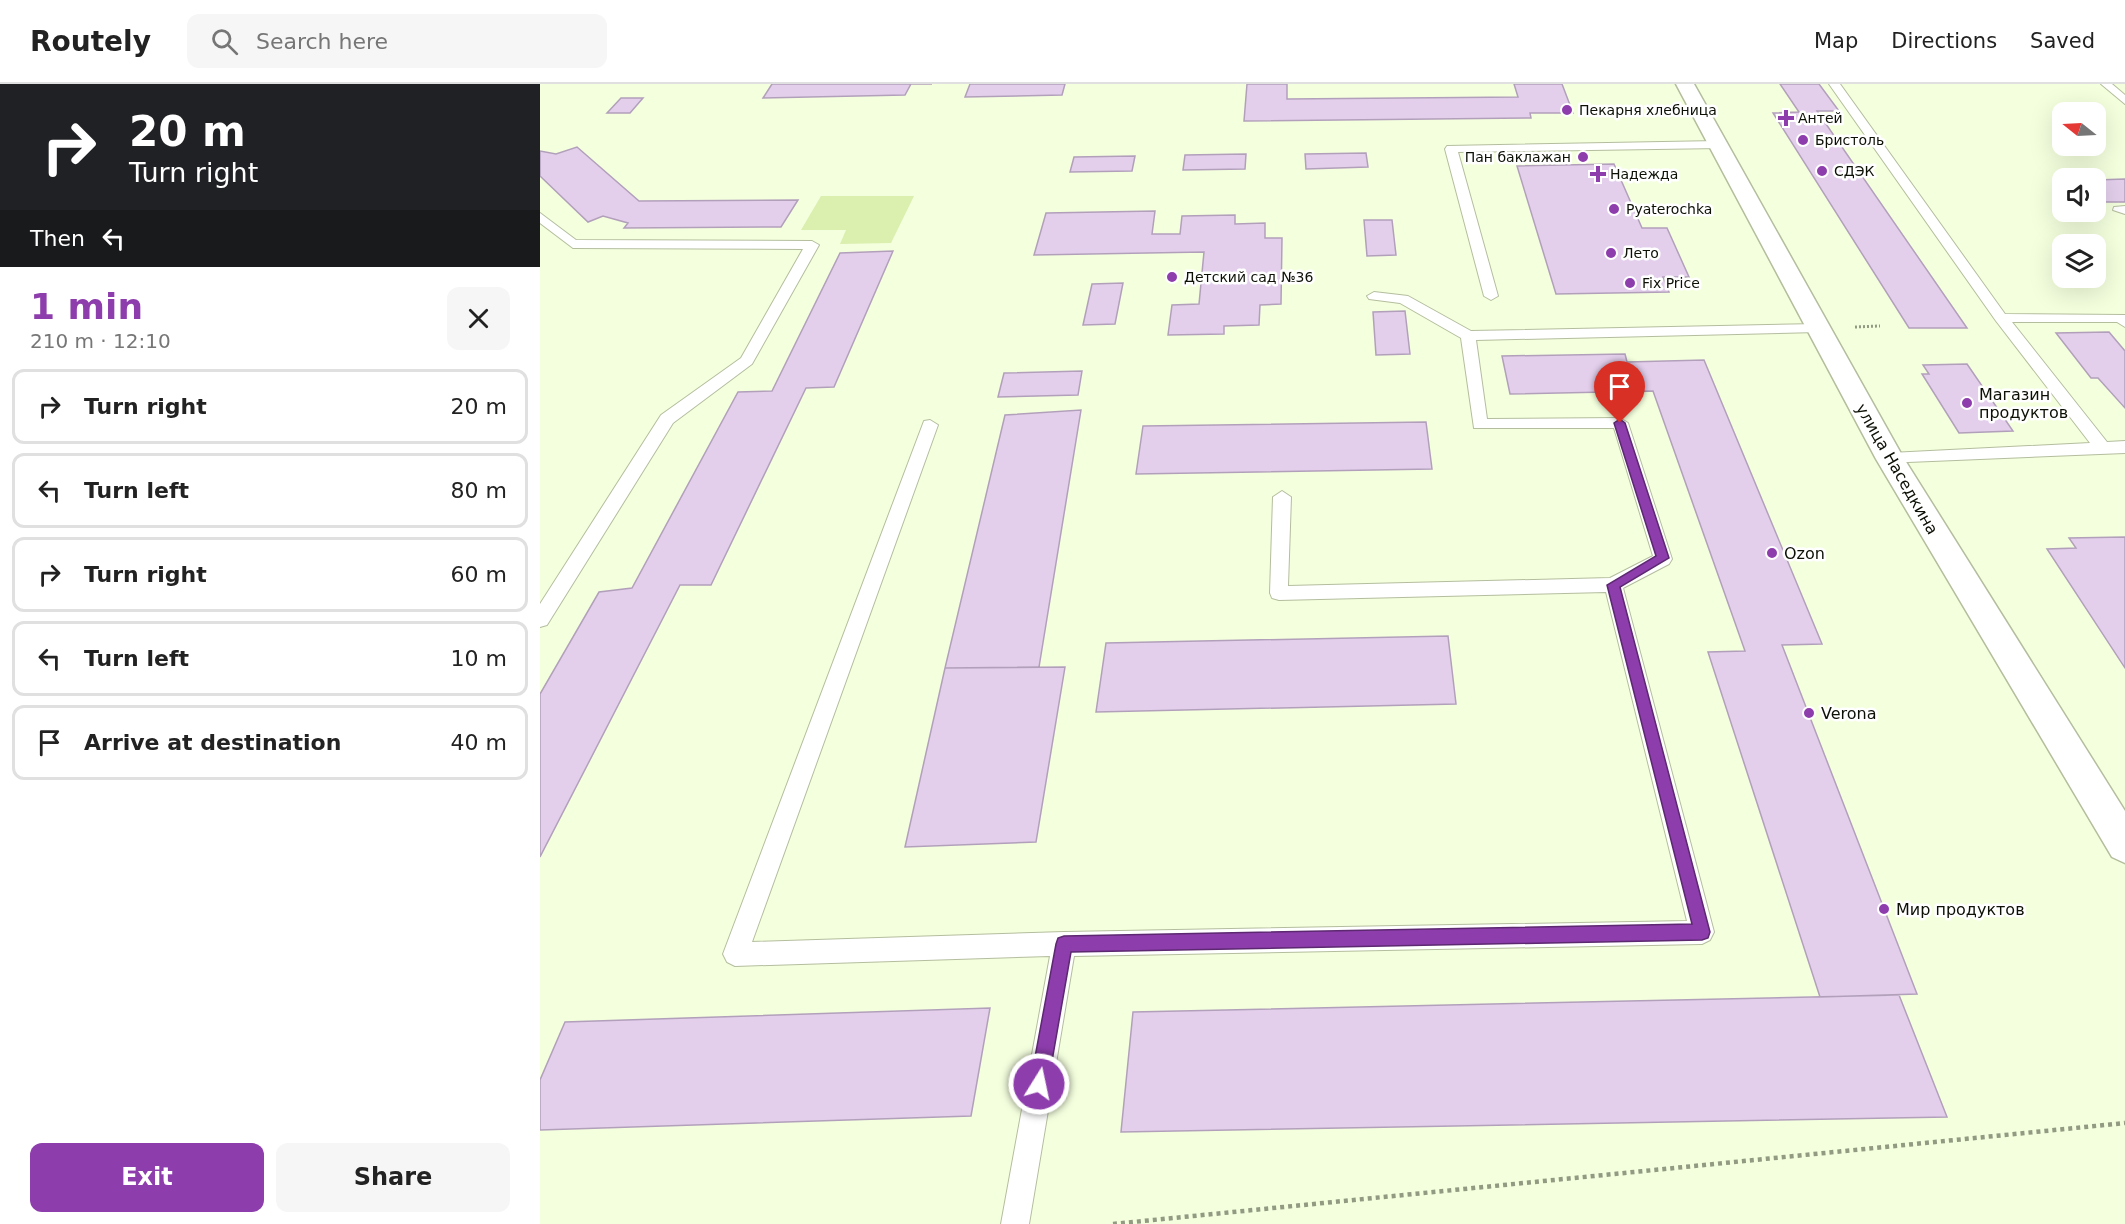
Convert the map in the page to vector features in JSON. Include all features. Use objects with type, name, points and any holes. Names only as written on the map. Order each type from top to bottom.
[{"type":"street","name":"улица Наседкина","points":[[1685,84],[1890,459],[2125,845]]},
{"type":"lane","points":[[1834,84],[2001,318],[2103,448]]},
{"type":"lane","points":[[2106,84],[2125,101]]},
{"type":"lane","points":[[1491,296],[1451,149],[1718,145]]},
{"type":"lane","points":[[540,217],[573,244],[812,245],[747,362],[667,420],[540,621]]},
{"type":"lane","points":[[1374,296],[1403,298],[1468,336],[1818,328]]},
{"type":"lane","points":[[2001,318],[2121,318],[2125,323]]},
{"type":"lane","points":[[1282,496],[1279,593],[1613,585],[1663,558],[1620,423],[1480,424],[1468,336]]},
{"type":"lane","points":[[930,425],[735,954],[1064,944],[1702,932],[1613,585]]},
{"type":"lane","points":[[1890,459],[2125,447]]},
{"type":"lane","points":[[1014,1224],[1064,944]]},
{"type":"path","points":[[1113,1224],[2125,1124]]},
{"type":"green space","points":[[821,196],[914,196],[891,243],[840,244],[846,230],[801,230]]},
{"type":"building","points":[[772,84],[911,84],[905,95],[763,98]]},
{"type":"building","points":[[970,84],[1065,84],[1062,95],[965,97]]},
{"type":"building","points":[[1247,84],[1287,84],[1287,99],[1518,97],[1514,84],[1562,84],[1573,113],[1530,113],[1531,118],[1244,121]]},
{"type":"building","points":[[1780,84],[1819,84],[1839,111],[1817,111],[1967,328],[1909,328],[1773,113],[1799,112]]},
{"type":"building","points":[[621,98],[643,98],[630,113],[607,113]]},
{"type":"building","points":[[577,147],[639,201],[798,200],[781,227],[624,228],[628,223],[603,216],[588,222],[540,176],[540,151],[556,154]]},
{"type":"building","points":[[1366,153],[1368,167],[1306,169],[1305,154]]},
{"type":"building","points":[[1246,154],[1245,169],[1183,170],[1185,155]]},
{"type":"building","points":[[1135,156],[1132,171],[1070,172],[1074,157]]},
{"type":"building","name":"Лето","points":[[1614,164],[1642,228],[1667,228],[1689,277],[1663,277],[1669,292],[1556,294],[1517,166]]},
{"type":"building","points":[[2125,179],[2125,202],[2106,202],[2106,180]]},
{"type":"building","points":[[1155,211],[1152,234],[1180,234],[1182,216],[1235,215],[1235,224],[1265,223],[1265,238],[1282,238],[1281,304],[1260,305],[1259,325],[1224,326],[1224,334],[1168,335],[1172,305],[1199,304],[1204,252],[1034,255],[1046,213]]},
{"type":"building","points":[[1364,220],[1392,220],[1396,255],[1367,256]]},
{"type":"building","points":[[893,251],[834,387],[806,388],[711,585],[680,585],[540,857],[540,694],[599,592],[632,588],[738,392],[772,391],[840,253]]},
{"type":"building","points":[[1123,283],[1115,324],[1083,325],[1092,284]]},
{"type":"building","points":[[1405,311],[1410,354],[1376,355],[1373,312]]},
{"type":"building","points":[[2109,332],[2125,351],[2125,408],[2098,378],[2091,378],[2056,333]]},
{"type":"building","points":[[1625,354],[1627,362],[1704,360],[1822,644],[1782,645],[1917,994],[1820,997],[1708,652],[1745,651],[1653,391],[1510,394],[1502,356]]},
{"type":"building","name":"Магазин продуктов","points":[[1967,364],[2013,431],[1959,433],[1922,374],[1929,374],[1923,365]]},
{"type":"building","points":[[1082,371],[1078,395],[998,397],[1004,373]]},
{"type":"building","points":[[1081,410],[1039,667],[945,668],[1005,415]]},
{"type":"building","points":[[1426,422],[1432,469],[1136,474],[1143,426]]},
{"type":"building","points":[[2125,537],[2125,668],[2047,549],[2076,548],[2069,538]]},
{"type":"building","points":[[1448,636],[1456,704],[1096,712],[1106,643]]},
{"type":"building","points":[[1065,667],[1036,842],[905,847],[945,668]]},
{"type":"building","points":[[1899,995],[1947,1117],[1121,1132],[1133,1012]]},
{"type":"building","points":[[990,1008],[971,1116],[540,1130],[540,1080],[565,1022]]},
{"type":"place","name":"Пекарня хлебница","points":[[1567,110]]},
{"type":"place","name":"Антей","points":[[1786,118]]},
{"type":"place","name":"Бристоль","points":[[1803,140]]},
{"type":"place","name":"Пан баклажан","points":[[1583,157]]},
{"type":"place","name":"СДЭК","points":[[1822,171]]},
{"type":"place","name":"Надежда","points":[[1598,174]]},
{"type":"place","name":"Pyaterochka","points":[[1614,209]]},
{"type":"place","name":"Лето","points":[[1611,253]]},
{"type":"place","name":"Детский сад №36","points":[[1172,277]]},
{"type":"place","name":"Fix Price","points":[[1630,283]]},
{"type":"place","name":"Магазин продуктов","points":[[1967,403]]},
{"type":"place","name":"Ozon","points":[[1772,553]]},
{"type":"place","name":"Verona","points":[[1809,713]]},
{"type":"place","name":"Мир продуктов","points":[[1884,909]]},
{"type":"route","points":[[1039,1084],[1064,944],[1702,932],[1613,585],[1663,558],[1620,423]]}]
